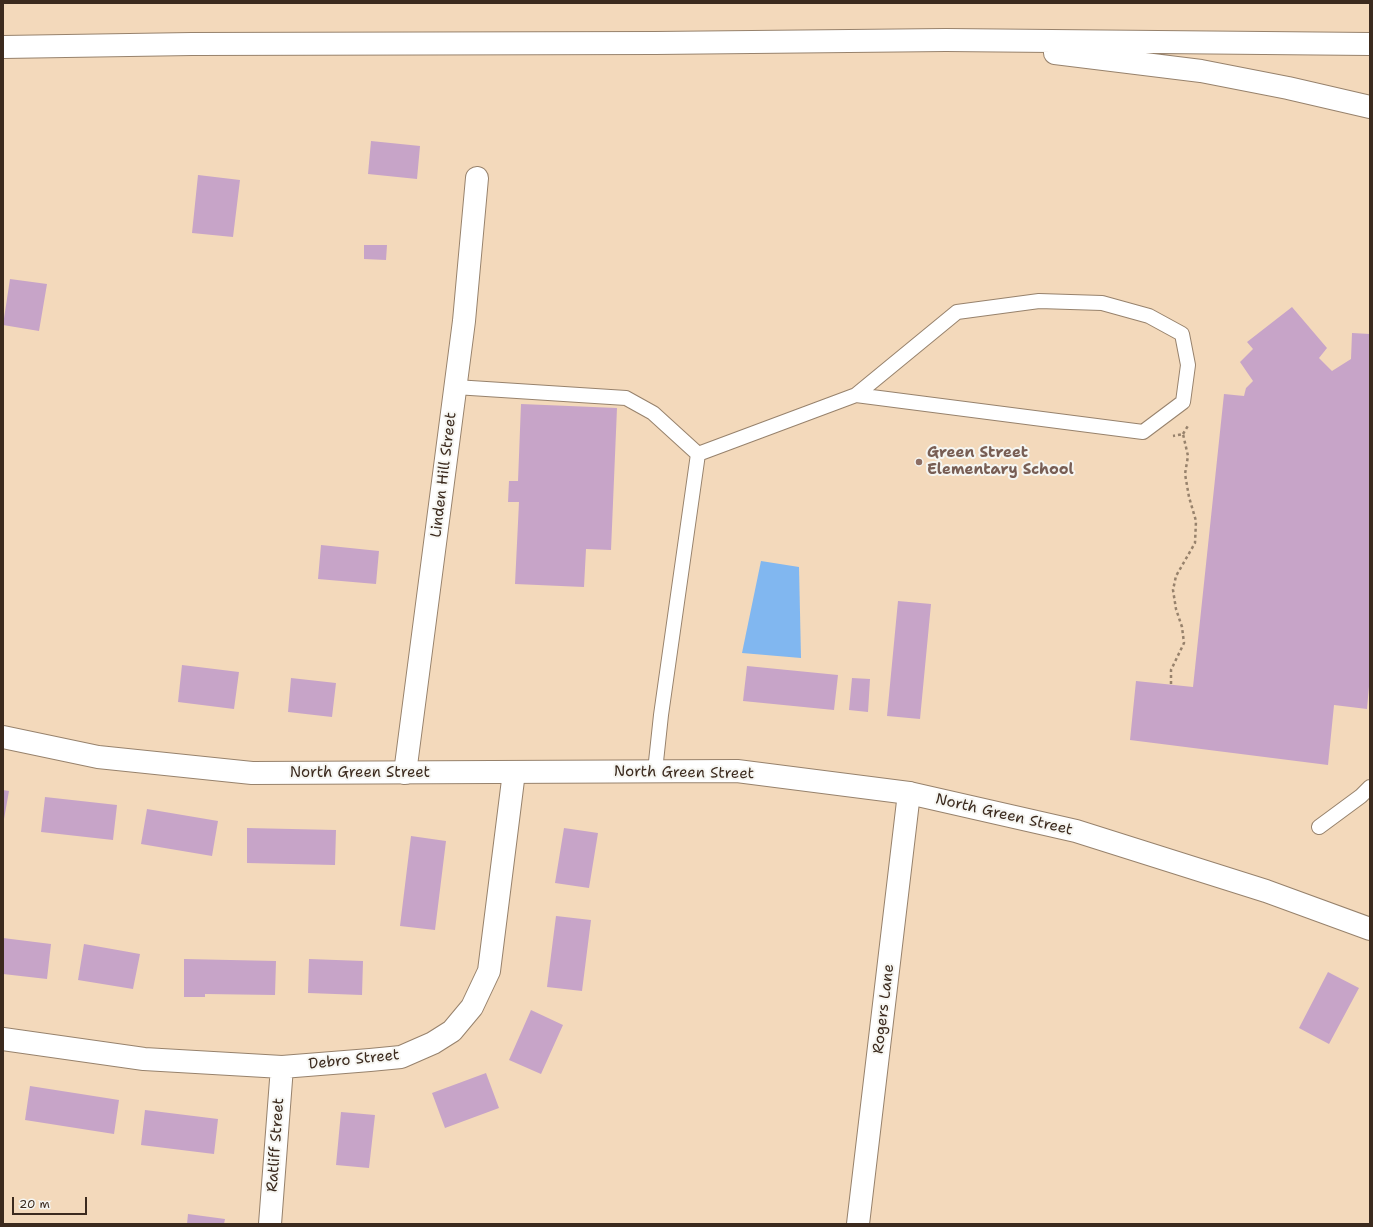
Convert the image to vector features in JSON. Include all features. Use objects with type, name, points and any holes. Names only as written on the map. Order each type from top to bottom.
[{"type":"main road","points":[[946,40],[1201,71],[1288,88],[1370,107]]},
{"type":"main road","points":[[3,47],[192,44],[655,43],[946,40],[1370,44]]},
{"type":"main road","name":"Linden Hill Street","points":[[405,772],[464,321],[476,178]]},
{"type":"main road","name":"North Green Street","points":[[3,737],[98,757],[252,773],[737,771],[909,793],[1076,831],[1266,891],[1370,929]]},
{"type":"main road","name":"Debro Street","points":[[3,1039],[144,1059],[282,1067],[400,1057],[433,1043],[452,1031],[472,1007],[489,971],[514,772]]},
{"type":"main road","name":"Rogers Lane","points":[[858,1224],[909,793]]},
{"type":"main road","name":"Ratliff Street","points":[[270,1224],[282,1067]]},
{"type":"lane","points":[[698,454],[856,395],[957,312],[1039,301],[1102,303],[1149,316],[1182,334],[1188,365],[1183,402],[1143,432],[856,395]]},
{"type":"lane","points":[[455,387],[626,398],[654,413],[698,454]]},
{"type":"lane","points":[[655,771],[661,715],[698,454]]},
{"type":"lane","points":[[1319,826],[1361,796],[1370,787]]},
{"type":"path","points":[[1170,437],[1183,434],[1188,456],[1185,474],[1189,497],[1196,521],[1195,543],[1176,576],[1173,590],[1176,609],[1182,627],[1184,643],[1171,670],[1171,684]]},
{"type":"water","points":[[761,561],[799,567],[801,658],[742,653]]},
{"type":"building","points":[[371,141],[420,146],[417,179],[368,174]]},
{"type":"building","points":[[198,175],[240,180],[233,237],[192,233]]},
{"type":"building","points":[[364,245],[387,245],[386,260],[364,259]]},
{"type":"building","points":[[10,279],[47,284],[39,331],[3,325]]},
{"type":"building","points":[[1292,307],[1327,348],[1319,358],[1332,371],[1351,359],[1352,333],[1370,334],[1370,675],[1367,709],[1334,705],[1328,765],[1130,740],[1136,681],[1193,687],[1224,394],[1244,396],[1246,388],[1253,381],[1240,362],[1253,349],[1247,342]]},
{"type":"building","points":[[521,404],[617,408],[611,550],[586,549],[584,587],[515,584],[519,502],[508,502],[509,481],[518,481]]},
{"type":"building","points":[[321,545],[379,551],[376,584],[318,579]]},
{"type":"building","points":[[898,601],[931,604],[920,719],[887,716]]},
{"type":"building","points":[[182,665],[239,672],[234,709],[178,702]]},
{"type":"building","points":[[747,666],[838,675],[834,710],[743,701]]},
{"type":"building","points":[[291,678],[336,683],[332,717],[288,712]]},
{"type":"building","points":[[852,678],[870,679],[868,712],[849,710]]},
{"type":"building","points":[[3,790],[9,791],[4,819],[3,819]]},
{"type":"building","points":[[45,797],[117,805],[113,840],[41,832]]},
{"type":"building","points":[[147,809],[218,821],[212,856],[141,844]]},
{"type":"building","points":[[247,828],[336,830],[335,865],[247,863]]},
{"type":"building","points":[[564,828],[598,833],[589,888],[555,883]]},
{"type":"building","points":[[411,836],[446,841],[435,930],[400,926]]},
{"type":"building","points":[[556,916],[591,920],[582,991],[547,987]]},
{"type":"building","points":[[3,938],[51,944],[47,979],[3,974]]},
{"type":"building","points":[[84,944],[140,954],[133,989],[78,980]]},
{"type":"building","points":[[184,959],[276,961],[275,995],[205,994],[205,997],[184,997]]},
{"type":"building","points":[[309,959],[363,961],[362,995],[308,993]]},
{"type":"building","points":[[1328,972],[1359,988],[1329,1044],[1299,1028]]},
{"type":"building","points":[[531,1010],[563,1025],[541,1074],[509,1060]]},
{"type":"building","points":[[486,1073],[499,1108],[445,1128],[432,1093]]},
{"type":"building","points":[[30,1086],[119,1100],[114,1134],[25,1120]]},
{"type":"building","points":[[145,1110],[218,1119],[214,1154],[141,1145]]},
{"type":"building","points":[[341,1112],[375,1115],[369,1168],[336,1165]]},
{"type":"building","points":[[188,1214],[225,1219],[224,1224],[187,1224]]},
{"type":"place","name":"Green Street Elementary School","points":[[919,462]]}]
